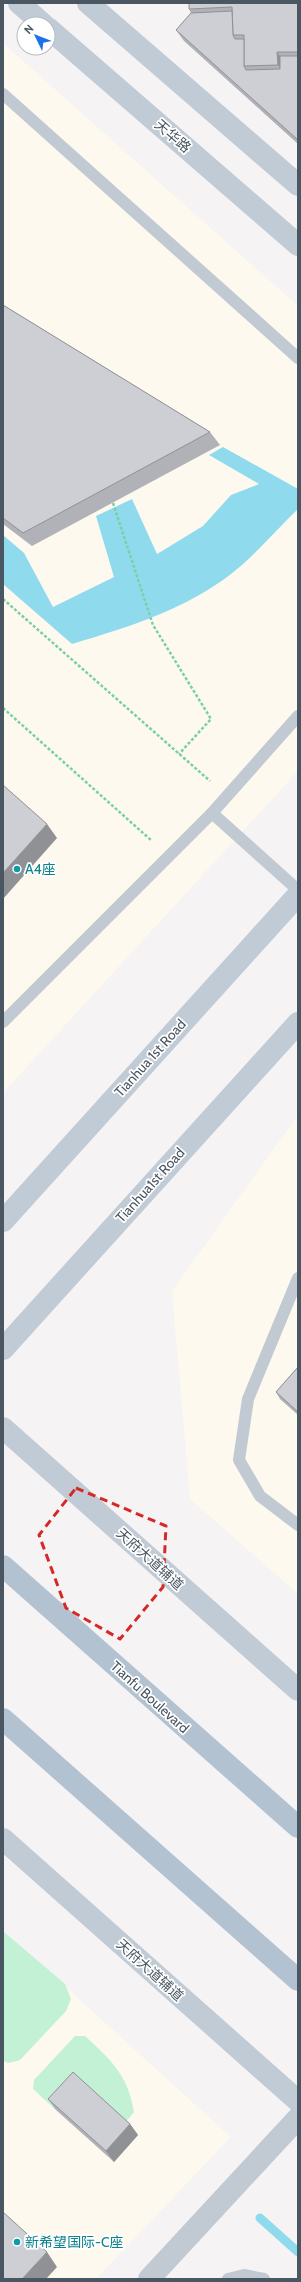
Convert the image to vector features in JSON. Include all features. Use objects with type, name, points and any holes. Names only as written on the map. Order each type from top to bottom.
[{"type":"main road","name":"Tianfu Boulevard","points":[[3,1566],[298,1828]]},
{"type":"main road","points":[[3,1719],[298,1980]]},
{"type":"street","points":[[19,3],[34,16]]},
{"type":"street","points":[[88,3],[298,185]]},
{"type":"street","name":"天华路","points":[[56,35],[298,245]]},
{"type":"street","name":"Tianhua 1st Road","points":[[3,1221],[298,895]]},
{"type":"street","name":"Tianhua1st Road","points":[[3,1349],[298,1023]]},
{"type":"street","name":"天府大道辅道","points":[[3,1428],[298,1690]]},
{"type":"street","name":"天府大道辅道","points":[[3,1839],[298,2101]]},
{"type":"street","points":[[149,2279],[298,2118]]},
{"type":"lane","points":[[3,94],[298,358]]},
{"type":"lane","points":[[3,1022],[212,813],[298,716]]},
{"type":"lane","points":[[212,813],[298,890]]},
{"type":"lane","points":[[298,1278],[248,1400],[239,1460],[260,1496],[298,1525]]},
{"type":"lane","points":[[228,2279],[244,2276],[264,2279]]},
{"type":"path","points":[[113,503],[153,625],[211,719],[179,754]]},
{"type":"path","points":[[3,600],[227,796]]},
{"type":"path","points":[[3,708],[169,855]]},
{"type":"highlighted area","points":[[76,1488],[166,1526],[163,1587],[120,1639],[66,1608],[39,1535]]},
{"type":"shaded area","points":[[3,43],[298,306],[298,771],[3,1093]]},
{"type":"shaded area","points":[[298,1115],[298,1594],[190,1499],[172,1291]]},
{"type":"shaded area","points":[[3,1930],[231,2137],[96,2279],[3,2279]]},
{"type":"green space","points":[[3,1931],[65,1984],[71,1999],[66,2011],[20,2060],[9,2063],[3,2061]]},
{"type":"green space","points":[[75,2036],[85,2036],[103,2053],[123,2078],[134,2112],[125,2123],[81,2083],[56,2110],[33,2089],[34,2080]]},
{"type":"water","points":[[223,447],[298,489],[298,509],[242,565],[204,593],[162,614],[72,644],[3,584],[3,535],[24,553],[53,607],[114,577],[96,516],[132,499],[157,554],[203,526],[231,495],[259,484],[209,455]]},
{"type":"building","points":[[189,3],[298,3],[298,52],[277,52],[278,65],[244,66],[244,35],[233,35],[232,7],[189,9]]},
{"type":"building","points":[[232,11],[233,35],[235,39],[244,39],[244,66],[246,70],[280,69],[280,56],[298,56],[298,140],[176,30],[191,13]]},
{"type":"building","points":[[3,305],[210,432],[23,533],[3,518]]},
{"type":"building","points":[[3,785],[47,824],[3,873]]},
{"type":"building","points":[[298,1367],[298,1412],[276,1392]]},
{"type":"building","points":[[73,2072],[130,2124],[106,2151],[48,2099]]},
{"type":"building","name":"新希望国际-C座","points":[[3,2212],[47,2252],[22,2279],[3,2279]]},
{"type":"waterway","points":[[260,2218],[298,2252]]},
{"type":"place","name":"A4座","points":[[17,869]]},
{"type":"place","name":"新希望国际-C座","points":[[17,2242]]}]
